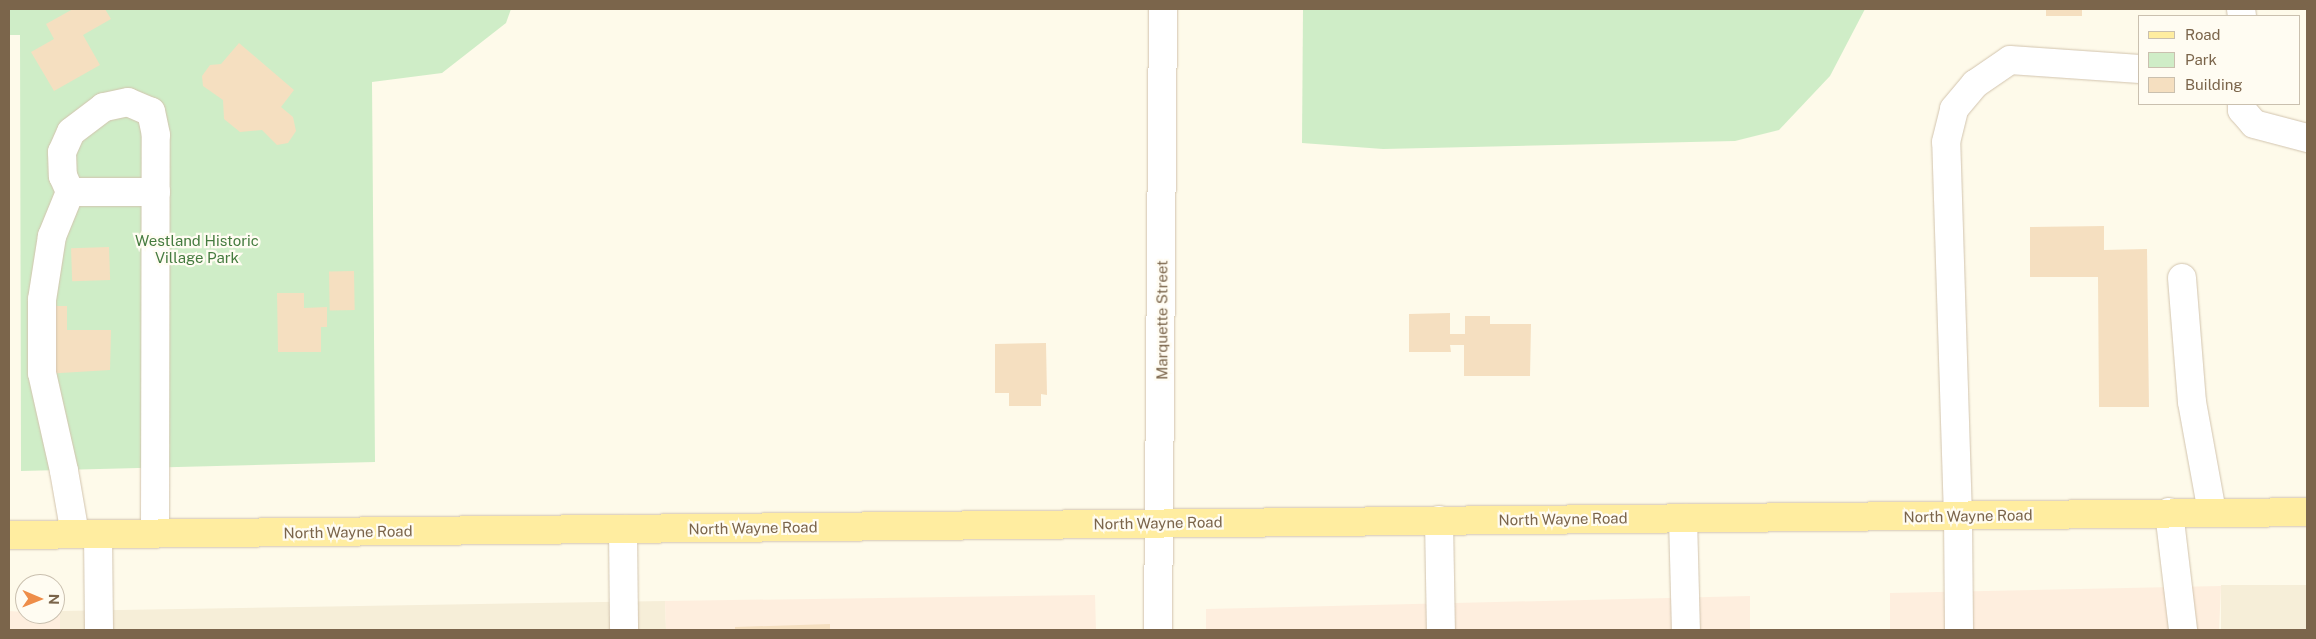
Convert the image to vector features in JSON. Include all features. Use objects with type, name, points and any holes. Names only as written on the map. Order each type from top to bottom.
[{"type":"main road","name":"North Wayne Road","points":[[9,535],[1438,520],[1958,517],[2169,512],[2307,512]]},
{"type":"street","name":"Marquette Street","points":[[1158,630],[1157,523],[1162,360],[1162,9]]},
{"type":"street","points":[[1959,630],[1958,517],[1946,142],[1954,109],[1975,84],[2010,60],[2138,68]]},
{"type":"street","points":[[99,630],[86,534],[64,471],[46,398],[42,373],[42,300],[52,236],[70,192],[63,176],[62,152],[71,132],[104,107],[128,102],[151,112],[156,136],[155,533]]},
{"type":"street","points":[[2242,105],[2242,110],[2254,124],[2307,138]]},
{"type":"street","points":[[70,192],[156,192]]},
{"type":"street","points":[[2182,278],[2192,402],[2212,512]]},
{"type":"street","points":[[2169,512],[2183,630]]},
{"type":"street","points":[[1683,518],[1686,630]]},
{"type":"street","points":[[1438,520],[1441,630]]},
{"type":"street","points":[[623,529],[624,630]]},
{"type":"shaded area","points":[[2221,585],[2307,585],[2307,630],[2221,630]]},
{"type":"shaded area","points":[[2221,586],[2219,630],[1890,630],[1890,593]]},
{"type":"shaded area","points":[[1095,595],[1096,630],[666,630],[665,601]]},
{"type":"shaded area","points":[[1750,596],[1750,630],[1206,630],[1206,609]]},
{"type":"shaded area","points":[[665,601],[666,630],[60,630],[60,624],[65,624],[65,611]]},
{"type":"shaded area","points":[[9,611],[15,611],[15,624],[60,624],[60,630],[9,630]]},
{"type":"green space","name":"Westland Historic Village Park","points":[[9,9],[511,9],[506,23],[442,73],[372,82],[375,462],[21,471],[20,35],[9,35]]},
{"type":"green space","points":[[1303,9],[1865,9],[1830,76],[1779,130],[1735,141],[1383,149],[1302,143]]},
{"type":"building","points":[[73,9],[105,9],[111,19],[83,35],[100,65],[54,91],[31,52],[54,39],[46,24]]},
{"type":"building","points":[[2046,9],[2082,9],[2082,16],[2046,16]]},
{"type":"building","points":[[239,43],[294,90],[281,107],[293,117],[296,131],[288,143],[277,145],[262,130],[240,132],[224,119],[223,100],[203,86],[202,76],[210,65],[221,64]]},
{"type":"building","points":[[2104,226],[2104,250],[2147,249],[2149,407],[2099,407],[2098,277],[2030,277],[2030,227]]},
{"type":"building","points":[[109,247],[110,280],[72,281],[71,248]]},
{"type":"building","points":[[329,271],[354,271],[355,310],[330,310]]},
{"type":"building","points":[[277,293],[304,293],[304,308],[327,307],[327,327],[321,327],[321,352],[278,352]]},
{"type":"building","points":[[44,306],[67,306],[67,330],[111,330],[110,370],[44,374]]},
{"type":"building","points":[[1450,313],[1450,334],[1465,334],[1465,316],[1490,316],[1490,324],[1531,324],[1530,376],[1464,376],[1464,345],[1450,345],[1451,352],[1409,352],[1409,314]]},
{"type":"building","points":[[1046,343],[1047,395],[1041,394],[1041,406],[1009,406],[1009,393],[995,393],[995,344]]},
{"type":"building","points":[[830,624],[830,630],[735,630],[735,627]]}]
